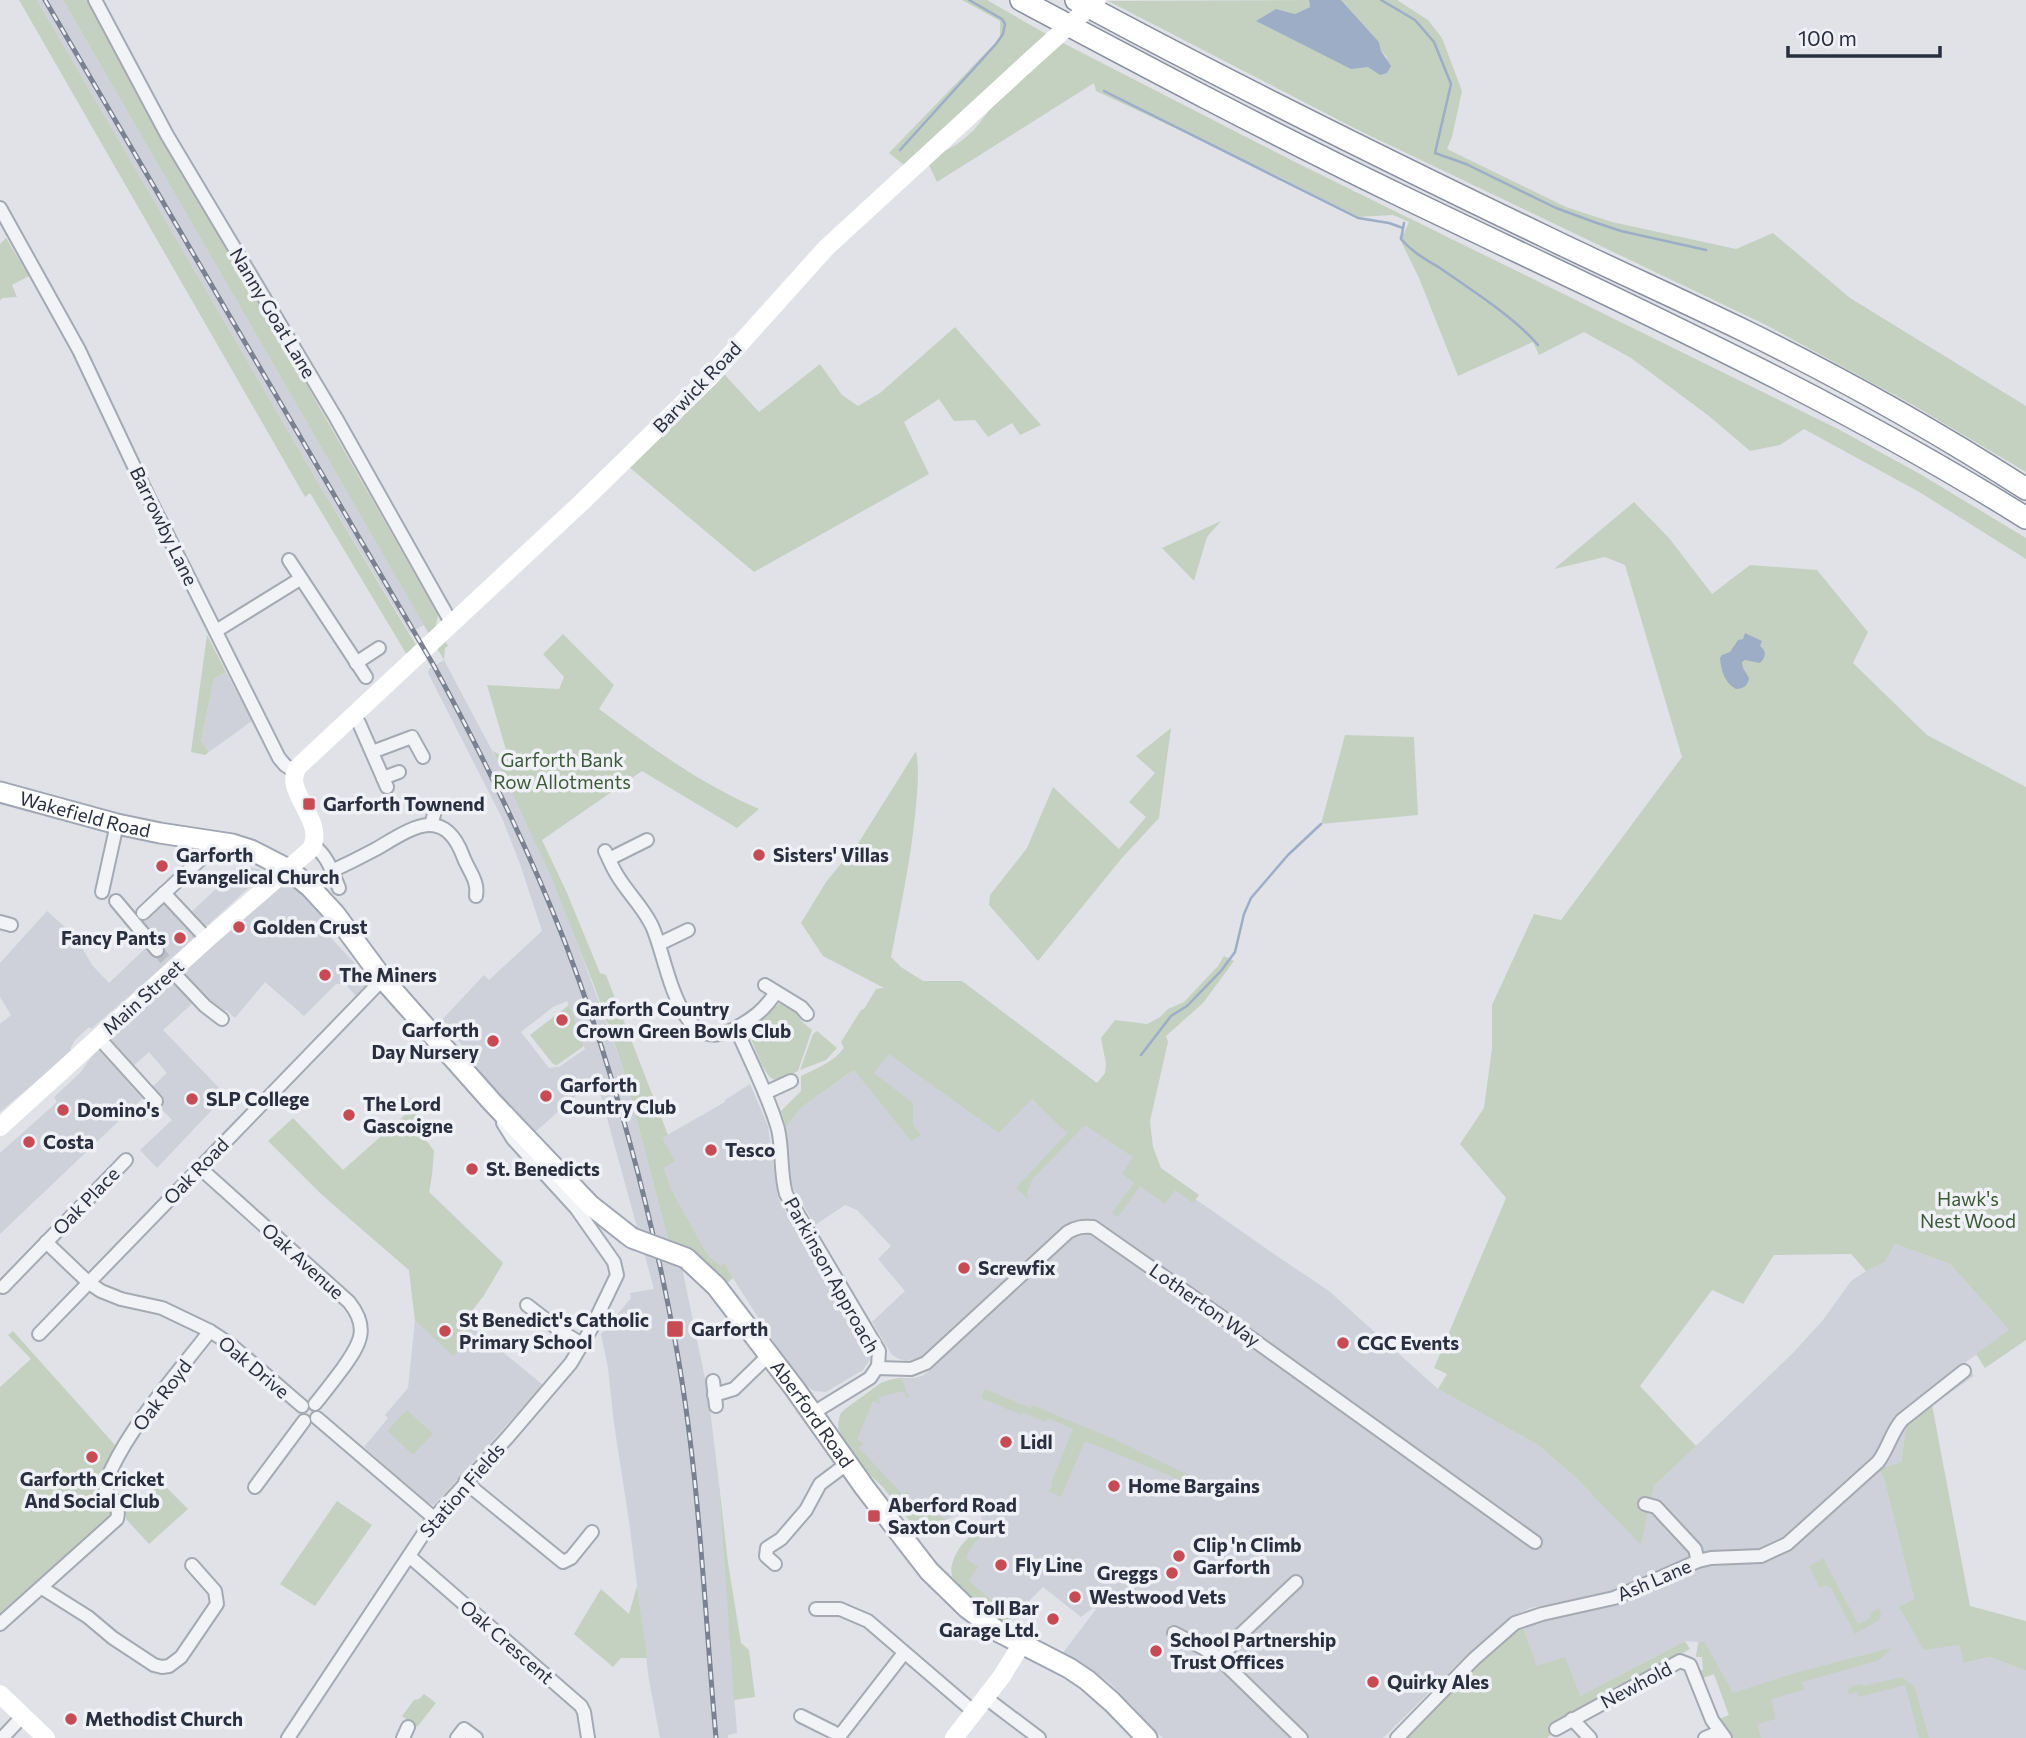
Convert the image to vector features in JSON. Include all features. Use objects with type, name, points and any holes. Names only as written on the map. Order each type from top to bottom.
[{"type":"highway","points":[[1021,0],[1258,125],[1736,357],[1853,417],[2026,518]]},
{"type":"highway","points":[[1076,0],[1404,169],[1747,332],[1865,393],[2026,489]]},
{"type":"main road","name":"Wakefield Road","points":[[0,792],[117,824],[211,840],[251,850],[288,869]]},
{"type":"main road","name":"Aberford Road","points":[[288,869],[302,878],[331,909],[383,979],[492,1102],[590,1205],[624,1234],[686,1258],[716,1286],[929,1571],[981,1619],[1021,1645],[1060,1663],[1087,1680],[1147,1738]]},
{"type":"street","name":"Nanny Goat Lane","points":[[95,0],[167,135],[336,418],[452,624]]},
{"type":"street","name":"Barwick Road","points":[[295,772],[530,552],[711,376],[826,248],[1097,0]]},
{"type":"street","name":"Barrowby Lane","points":[[0,208],[79,350],[148,496],[279,758],[295,772],[295,785],[315,831],[313,845],[324,855],[339,888]]},
{"type":"street","points":[[289,560],[366,677]]},
{"type":"street","points":[[216,631],[300,579]]},
{"type":"street","points":[[356,663],[379,648]]},
{"type":"street","points":[[353,715],[385,783],[399,772]]},
{"type":"street","points":[[372,752],[412,737],[423,757]]},
{"type":"street","points":[[431,825],[435,811]]},
{"type":"street","points":[[102,892],[117,824]]},
{"type":"street","points":[[332,871],[411,828],[431,825],[445,830],[456,841],[475,880],[476,896]]},
{"type":"street","points":[[143,913],[202,858],[211,840]]},
{"type":"street","points":[[647,840],[607,855],[615,872],[652,925],[677,1000],[687,1020],[712,1033],[726,1032],[764,1009],[770,988],[801,1007],[807,1014]]},
{"type":"street","points":[[288,869],[313,845]]},
{"type":"street","name":"Main Street","points":[[0,1127],[98,1037],[168,962],[206,939],[288,869]]},
{"type":"street","points":[[164,893],[206,939]]},
{"type":"street","points":[[117,901],[205,1006],[222,1019]]},
{"type":"street","points":[[659,943],[688,930]]},
{"type":"street","name":"Oak Road","points":[[39,1334],[383,979]]},
{"type":"street","name":"Parkinson Approach","points":[[736,1028],[765,1093],[779,1133],[786,1194],[876,1344],[880,1358],[870,1378],[813,1413]]},
{"type":"street","points":[[98,1037],[156,1101]]},
{"type":"street","points":[[765,1093],[791,1081]]},
{"type":"street","name":"Station Fields","points":[[288,1738],[434,1518],[564,1373],[616,1279],[618,1270],[610,1255],[576,1208],[513,1139],[492,1102]]},
{"type":"street","name":"Oak Place","points":[[3,1287],[126,1160]]},
{"type":"street","name":"Oak Avenue","points":[[200,1168],[349,1303],[358,1316],[361,1333],[356,1349],[309,1405]]},
{"type":"street","name":"Lotherton Way","points":[[877,1368],[912,1369],[926,1363],[1068,1232],[1076,1227],[1093,1227],[1535,1542]]},
{"type":"street","name":"Oak Place","points":[[46,1242],[89,1283]]},
{"type":"street","name":"Oak Drive","points":[[89,1283],[114,1297],[162,1308],[210,1332],[248,1358],[282,1390],[309,1405]]},
{"type":"street","points":[[527,1305],[582,1344]]},
{"type":"street","name":"Oak Royd","points":[[42,1588],[117,1519],[117,1503],[105,1487],[116,1460],[126,1442],[210,1332]]},
{"type":"street","points":[[713,1381],[715,1401],[734,1389],[769,1355]]},
{"type":"street","name":"Ash Lane","points":[[1397,1738],[1474,1658],[1515,1623],[1542,1614],[1614,1598],[1699,1561],[1761,1556],[1787,1544],[1878,1462],[1902,1420],[1964,1371]]},
{"type":"street","points":[[309,1405],[300,1413],[434,1518]]},
{"type":"street","points":[[255,1486],[311,1420]]},
{"type":"street","points":[[775,1564],[766,1556],[768,1548],[779,1541],[806,1510],[820,1484],[848,1463]]},
{"type":"street","points":[[465,1482],[563,1562],[571,1558],[592,1532]]},
{"type":"street","points":[[1645,1504],[1656,1507],[1695,1549],[1699,1561]]},
{"type":"street","name":"Oak Crescent","points":[[409,1556],[581,1706],[588,1738]]},
{"type":"street","points":[[0,1624],[42,1588],[88,1617],[113,1638],[154,1665],[169,1666],[181,1657],[217,1604],[215,1591],[192,1565]]},
{"type":"street","points":[[1220,1659],[1241,1634],[1296,1582]]},
{"type":"street","points":[[816,1609],[840,1609],[861,1617],[974,1712]]},
{"type":"street","points":[[1174,1633],[1220,1659],[1301,1738]]},
{"type":"street","points":[[954,1738],[986,1698],[1021,1645]]},
{"type":"street","points":[[802,1716],[839,1737],[904,1653]]},
{"type":"street","name":"Newhold","points":[[1556,1729],[1680,1661],[1690,1665],[1712,1720],[1722,1735],[1704,1738]]},
{"type":"street","points":[[0,1694],[46,1738]]},
{"type":"street","points":[[986,1698],[1039,1738]]},
{"type":"street","points":[[2,1738],[22,1717]]},
{"type":"street","points":[[1572,1719],[1590,1738]]},
{"type":"street","points":[[458,1730],[476,1738]]},
{"type":"shaded area","points":[[37,0],[63,0],[424,625],[410,633],[319,484]]},
{"type":"shaded area","points":[[444,660],[505,775],[551,877],[623,1068],[669,1243],[681,1263],[708,1393],[718,1475],[737,1733],[728,1735],[728,1738],[660,1738],[649,1680],[608,1368],[601,1334],[631,1298],[630,1293],[654,1289],[596,1078],[533,1134],[473,1069],[464,1055],[465,1049],[457,1039],[449,1039],[437,1025],[484,975],[489,980],[542,931],[502,818],[428,673],[429,669]],"holes":[[[567,1001],[585,1049],[559,1067],[549,1068],[521,1032],[553,1007]]]},
{"type":"shaded area","points":[[226,672],[252,721],[209,752],[201,741],[214,679]]},
{"type":"shaded area","points":[[241,865],[261,870],[261,874],[150,978],[75,1040],[70,1049],[72,1051],[0,1112],[0,1024],[11,1015],[0,997],[0,963],[47,911],[76,937],[92,965],[109,983],[156,938],[142,921],[165,902],[182,921]]},
{"type":"shaded area","points":[[283,884],[294,886],[326,920],[321,926],[366,975],[367,985],[356,996],[345,984],[336,984],[304,1016],[265,982],[235,1018],[226,1010],[220,1015],[183,976],[183,971]]},
{"type":"shaded area","name":"SLP College","points":[[171,982],[176,982],[194,1002],[163,1030],[226,1095],[157,1168],[140,1150],[172,1120],[159,1106],[163,1102],[151,1088],[167,1073],[149,1052],[132,1067],[107,1039]]},
{"type":"shaded area","points":[[889,984],[1329,1291],[1438,1389],[1538,1445],[1577,1479],[1641,1544],[1654,1486],[1793,1353],[1823,1320],[1851,1281],[1885,1262],[1895,1244],[1950,1264],[2010,1331],[1966,1362],[1974,1376],[1907,1423],[1901,1462],[1879,1469],[1884,1479],[1914,1599],[1959,1645],[1965,1663],[1990,1657],[2026,1671],[2026,1738],[1729,1738],[1716,1721],[1729,1715],[1714,1674],[1697,1671],[1704,1670],[1702,1657],[1696,1657],[1698,1642],[1685,1641],[1580,1696],[1537,1667],[1522,1625],[1655,1585],[1670,1584],[1666,1570],[1614,1591],[1530,1608],[1518,1614],[1469,1653],[1383,1738],[1163,1738],[1110,1683],[1063,1653],[1096,1609],[1093,1608],[1081,1617],[1043,1587],[1006,1624],[978,1604],[953,1580],[951,1569],[955,1556],[972,1534],[985,1528],[979,1511],[958,1515],[926,1528],[918,1528],[865,1470],[838,1429],[841,1413],[881,1383],[897,1378],[922,1376],[936,1364],[920,1357],[906,1361],[892,1355],[872,1322],[905,1291],[878,1259],[891,1246],[857,1210],[845,1205],[815,1225],[791,1182],[786,1127],[802,1107],[854,1070],[840,1053]]},
{"type":"shaded area","points":[[97,1049],[102,1049],[145,1096],[0,1234],[0,1153],[57,1102],[54,1097],[80,1073]]},
{"type":"shaded area","points":[[750,1084],[768,1126],[778,1198],[870,1352],[871,1358],[863,1370],[826,1392],[814,1391],[804,1384],[780,1352],[724,1264],[721,1265],[709,1257],[671,1189],[664,1168],[662,1138],[725,1102]]},
{"type":"shaded area","name":"St Benedict's Catholic Primary School","points":[[384,1148],[503,1263],[465,1321],[543,1385],[434,1505],[428,1503],[364,1447],[388,1418],[385,1415],[408,1388],[415,1320],[409,1270],[329,1201]]},
{"type":"green space","points":[[19,0],[37,0],[319,484],[419,650],[407,655],[310,493],[305,497]]},
{"type":"green space","points":[[63,0],[87,0],[438,615],[436,625],[448,646],[445,648],[444,660]]},
{"type":"green space","points":[[962,0],[987,0],[1048,35],[904,165],[889,153],[1000,38],[1000,21]]},
{"type":"green space","points":[[1309,0],[1310,7],[1295,14],[1276,9],[1388,59],[1381,51],[1379,42],[1341,0],[1397,0],[1428,20],[1442,38],[1462,91],[1447,149],[1566,207],[1612,222],[1736,249],[1773,233],[1850,298],[2026,406],[2026,472],[1913,405],[1766,325],[1358,130],[1108,1]]},
{"type":"green space","points":[[1061,42],[1297,163],[1838,429],[1920,474],[2026,538],[2026,559],[1921,493],[1804,429],[1780,445],[1750,451],[1709,416],[1631,358],[1584,332],[1539,355],[1533,342],[1458,376],[1419,278],[1399,237],[1409,222],[1393,215],[1357,217],[1278,176],[1096,91],[1094,83],[937,182],[927,161],[959,143],[974,130],[995,103]]},
{"type":"green space","points":[[6,238],[29,276],[12,285],[17,297],[2,298],[0,301],[0,244]]},
{"type":"green space","points":[[955,327],[1041,425],[1020,435],[1012,423],[988,437],[975,420],[954,421],[939,399],[904,422],[929,474],[754,572],[629,467],[724,374],[759,412],[820,364],[842,395],[858,406],[880,393]]},
{"type":"green space","name":"Hawk's Nest Wood","points":[[1634,502],[1669,538],[1712,594],[1750,565],[1817,570],[1868,632],[1853,663],[1927,735],[2026,787],[2026,1340],[1985,1368],[1976,1354],[2009,1330],[1950,1264],[1895,1244],[1885,1262],[1866,1271],[1851,1254],[1774,1255],[1743,1304],[1712,1290],[1640,1386],[1696,1446],[1654,1486],[1641,1545],[1577,1479],[1538,1445],[1438,1389],[1447,1374],[1434,1368],[1506,1198],[1460,1144],[1484,1108],[1492,1048],[1492,1005],[1534,914],[1561,920],[1682,757],[1625,565],[1605,557],[1554,569]]},
{"type":"green space","points":[[1221,521],[1207,537],[1194,581],[1162,548]]},
{"type":"green space","name":"Garforth Bank Row Allotments","points":[[563,634],[614,685],[599,709],[696,776],[759,809],[737,828],[642,771],[542,840],[600,973],[606,975],[668,1135],[662,1138],[675,1161],[664,1168],[671,1189],[709,1257],[721,1265],[724,1263],[733,1278],[725,1285],[669,1243],[623,1068],[595,988],[551,877],[493,751],[506,758],[487,685],[559,689],[564,677],[543,654]]},
{"type":"green space","points":[[207,635],[226,672],[214,679],[201,741],[209,752],[205,755],[191,752]]},
{"type":"green space","points":[[1171,728],[1159,818],[1122,858],[1038,961],[989,905],[990,895],[1027,848],[1053,787],[1119,849],[1146,817],[1129,802],[1155,773],[1136,756]]},
{"type":"green space","points":[[1345,735],[1414,737],[1418,815],[1321,824]]},
{"type":"green space","points":[[916,751],[918,784],[913,834],[891,957],[901,967],[923,981],[962,981],[1097,1083],[1105,1073],[1106,1064],[1101,1038],[1115,1020],[1147,1024],[1168,1009],[1184,1002],[1224,956],[1234,961],[1203,1003],[1166,1036],[1168,1042],[1150,1121],[1153,1147],[1161,1168],[1199,1195],[1193,1203],[1175,1190],[1165,1204],[1140,1186],[1118,1217],[1112,1213],[1134,1183],[1122,1174],[1133,1157],[1086,1126],[1033,1178],[1027,1193],[1029,1200],[1016,1188],[1067,1133],[1032,1099],[999,1133],[889,1054],[874,1073],[913,1103],[913,1125],[921,1135],[911,1141],[854,1070],[802,1107],[786,1127],[781,1111],[801,1091],[801,1076],[840,1053],[844,1048],[841,1042],[861,1010],[876,989],[884,988],[823,956],[801,923],[826,882],[859,842]]},
{"type":"green space","points":[[785,1001],[797,1010],[801,1021],[812,1030],[798,1071],[776,1080],[764,1068],[750,1032],[766,1014]]},
{"type":"green space","name":"Garforth Country Crown Green Bowls Club","points":[[569,1005],[584,1046],[557,1065],[553,1064],[530,1035]]},
{"type":"green space","points":[[817,1031],[837,1048],[826,1060],[800,1070],[813,1034]]},
{"type":"green space","points":[[422,1112],[412,1121],[434,1151],[429,1193],[503,1263],[484,1295],[461,1324],[472,1335],[453,1356],[415,1320],[409,1270],[320,1193],[268,1141],[293,1118],[343,1170],[406,1114]]},
{"type":"green space","points":[[13,1331],[115,1445],[97,1491],[115,1507],[111,1518],[0,1615],[0,1387],[31,1359],[8,1335]]},
{"type":"green space","points":[[902,1378],[910,1396],[906,1398],[904,1391],[879,1397],[880,1404],[873,1401],[857,1440],[864,1443],[859,1448],[903,1495],[909,1490],[907,1497],[932,1507],[930,1512],[946,1519],[922,1529],[914,1526],[882,1486],[865,1470],[841,1434],[838,1424],[845,1409],[881,1383]]},
{"type":"green space","points":[[985,1389],[1033,1409],[1030,1404],[1114,1439],[1207,1484],[1204,1490],[1085,1441],[1061,1497],[1049,1492],[1073,1429],[1048,1418],[1046,1422],[1022,1412],[1021,1415],[981,1398]]},
{"type":"green space","points":[[1932,1405],[1970,1606],[2026,1621],[2026,1671],[1990,1657],[1964,1663],[1959,1645],[1924,1650],[1899,1607],[1914,1599],[1884,1479],[1879,1469],[1901,1462],[1907,1423]]},
{"type":"green space","points":[[407,1410],[433,1434],[413,1455],[387,1431]]},
{"type":"green space","points":[[718,1475],[741,1643],[749,1650],[755,1697],[734,1700]]},
{"type":"green space","points":[[163,1484],[188,1509],[149,1544],[126,1519],[124,1506]]},
{"type":"green space","points":[[337,1501],[372,1525],[315,1606],[280,1584]]},
{"type":"green space","points":[[991,1527],[1004,1529],[980,1537],[973,1545],[966,1558],[978,1567],[969,1581],[1015,1616],[1006,1624],[969,1598],[952,1575],[953,1561],[967,1539]]},
{"type":"green space","points":[[1823,1558],[1858,1624],[1871,1618],[1869,1614],[1879,1608],[1879,1620],[1855,1634],[1831,1588],[1827,1585],[1820,1588],[1809,1566]]},
{"type":"green space","points":[[637,1586],[647,1658],[621,1658],[613,1667],[574,1634],[601,1589],[629,1614]]},
{"type":"green space","points":[[1522,1625],[1537,1666],[1565,1657],[1580,1696],[1685,1641],[1690,1649],[1548,1726],[1553,1733],[1547,1738],[1408,1738],[1481,1660]]},
{"type":"green space","points":[[1704,1641],[1733,1693],[1795,1673],[1891,1648],[1880,1660],[1802,1682],[1804,1690],[1771,1699],[1776,1719],[1757,1724],[1761,1738],[1729,1738],[1716,1721],[1729,1715],[1714,1674],[1700,1679],[1697,1671],[1703,1670],[1702,1657],[1696,1657],[1699,1642]]},
{"type":"green space","points":[[1902,1677],[1914,1686],[1929,1738],[1919,1738],[1905,1685],[1859,1697],[1857,1692],[1848,1694],[1854,1685],[1863,1686]]},
{"type":"green space","points":[[424,1694],[436,1703],[417,1727],[402,1716],[414,1700]]},
{"type":"water","points":[[1309,0],[1341,0],[1379,42],[1381,51],[1391,66],[1387,73],[1380,75],[1368,67],[1351,69],[1256,21],[1276,9],[1295,14],[1310,7]]},
{"type":"water","points":[[1745,633],[1762,641],[1760,646],[1765,654],[1760,663],[1745,660],[1742,662],[1749,678],[1747,685],[1736,689],[1724,676],[1720,658],[1730,652],[1738,640],[1743,639]]},
{"type":"waterway","points":[[900,150],[1003,34],[1005,24],[1002,19],[969,0]]},
{"type":"waterway","points":[[1381,0],[1415,20],[1434,42],[1451,84],[1435,153],[1466,164],[1556,208],[1594,222],[1621,231],[1706,250]]},
{"type":"waterway","points":[[1104,91],[1358,218],[1403,228]]},
{"type":"waterway","points":[[1404,223],[1401,239],[1410,248],[1491,304],[1538,345]]},
{"type":"waterway","points":[[1141,1055],[1171,1016],[1187,1006],[1221,971],[1235,952],[1244,914],[1251,898],[1288,855],[1321,824]]},
{"type":"tunnel","points":[[157,950],[166,960]]},
{"type":"railway","points":[[45,0],[434,666],[504,803],[566,945],[600,1041],[629,1138],[674,1335],[695,1485],[716,1738]]},
{"type":"place","name":"Garforth Townend","points":[[309,804]]},
{"type":"place","name":"Sisters' Villas","points":[[759,855]]},
{"type":"place","name":"Garforth Evangelical Church","points":[[162,866]]},
{"type":"place","name":"Golden Crust","points":[[239,927]]},
{"type":"place","name":"Fancy Pants","points":[[180,938]]},
{"type":"place","name":"The Miners","points":[[325,975]]},
{"type":"place","name":"Garforth Country Crown Green Bowls Club","points":[[562,1020]]},
{"type":"place","name":"Garforth Day Nursery","points":[[493,1041]]},
{"type":"place","name":"Garforth Country Club","points":[[546,1096]]},
{"type":"place","name":"SLP College","points":[[192,1099]]},
{"type":"place","name":"Domino's","points":[[63,1110]]},
{"type":"place","name":"The Lord Gascoigne","points":[[349,1115]]},
{"type":"place","name":"Costa","points":[[29,1142]]},
{"type":"place","name":"Tesco","points":[[711,1150]]},
{"type":"place","name":"St. Benedicts","points":[[472,1169]]},
{"type":"place","name":"Screwfix","points":[[964,1268]]},
{"type":"place","name":"Garforth","points":[[675,1329]]},
{"type":"place","name":"St Benedict's Catholic Primary School","points":[[445,1331]]},
{"type":"place","name":"CGC Events","points":[[1343,1343]]},
{"type":"place","name":"Lidl","points":[[1006,1442]]},
{"type":"place","name":"Garforth Cricket And Social Club","points":[[92,1457]]},
{"type":"place","name":"Home Bargains","points":[[1114,1486]]},
{"type":"place","name":"Aberford Road Saxton Court","points":[[874,1516]]},
{"type":"place","name":"Clip 'n Climb Garforth","points":[[1179,1556]]},
{"type":"place","name":"Fly Line","points":[[1001,1565]]},
{"type":"place","name":"Greggs","points":[[1172,1573]]},
{"type":"place","name":"Westwood Vets","points":[[1075,1597]]},
{"type":"place","name":"Toll Bar Garage Ltd.","points":[[1053,1619]]},
{"type":"place","name":"School Partnership Trust Offices","points":[[1156,1651]]},
{"type":"place","name":"Quirky Ales","points":[[1373,1682]]},
{"type":"place","name":"Methodist Church","points":[[71,1719]]}]
